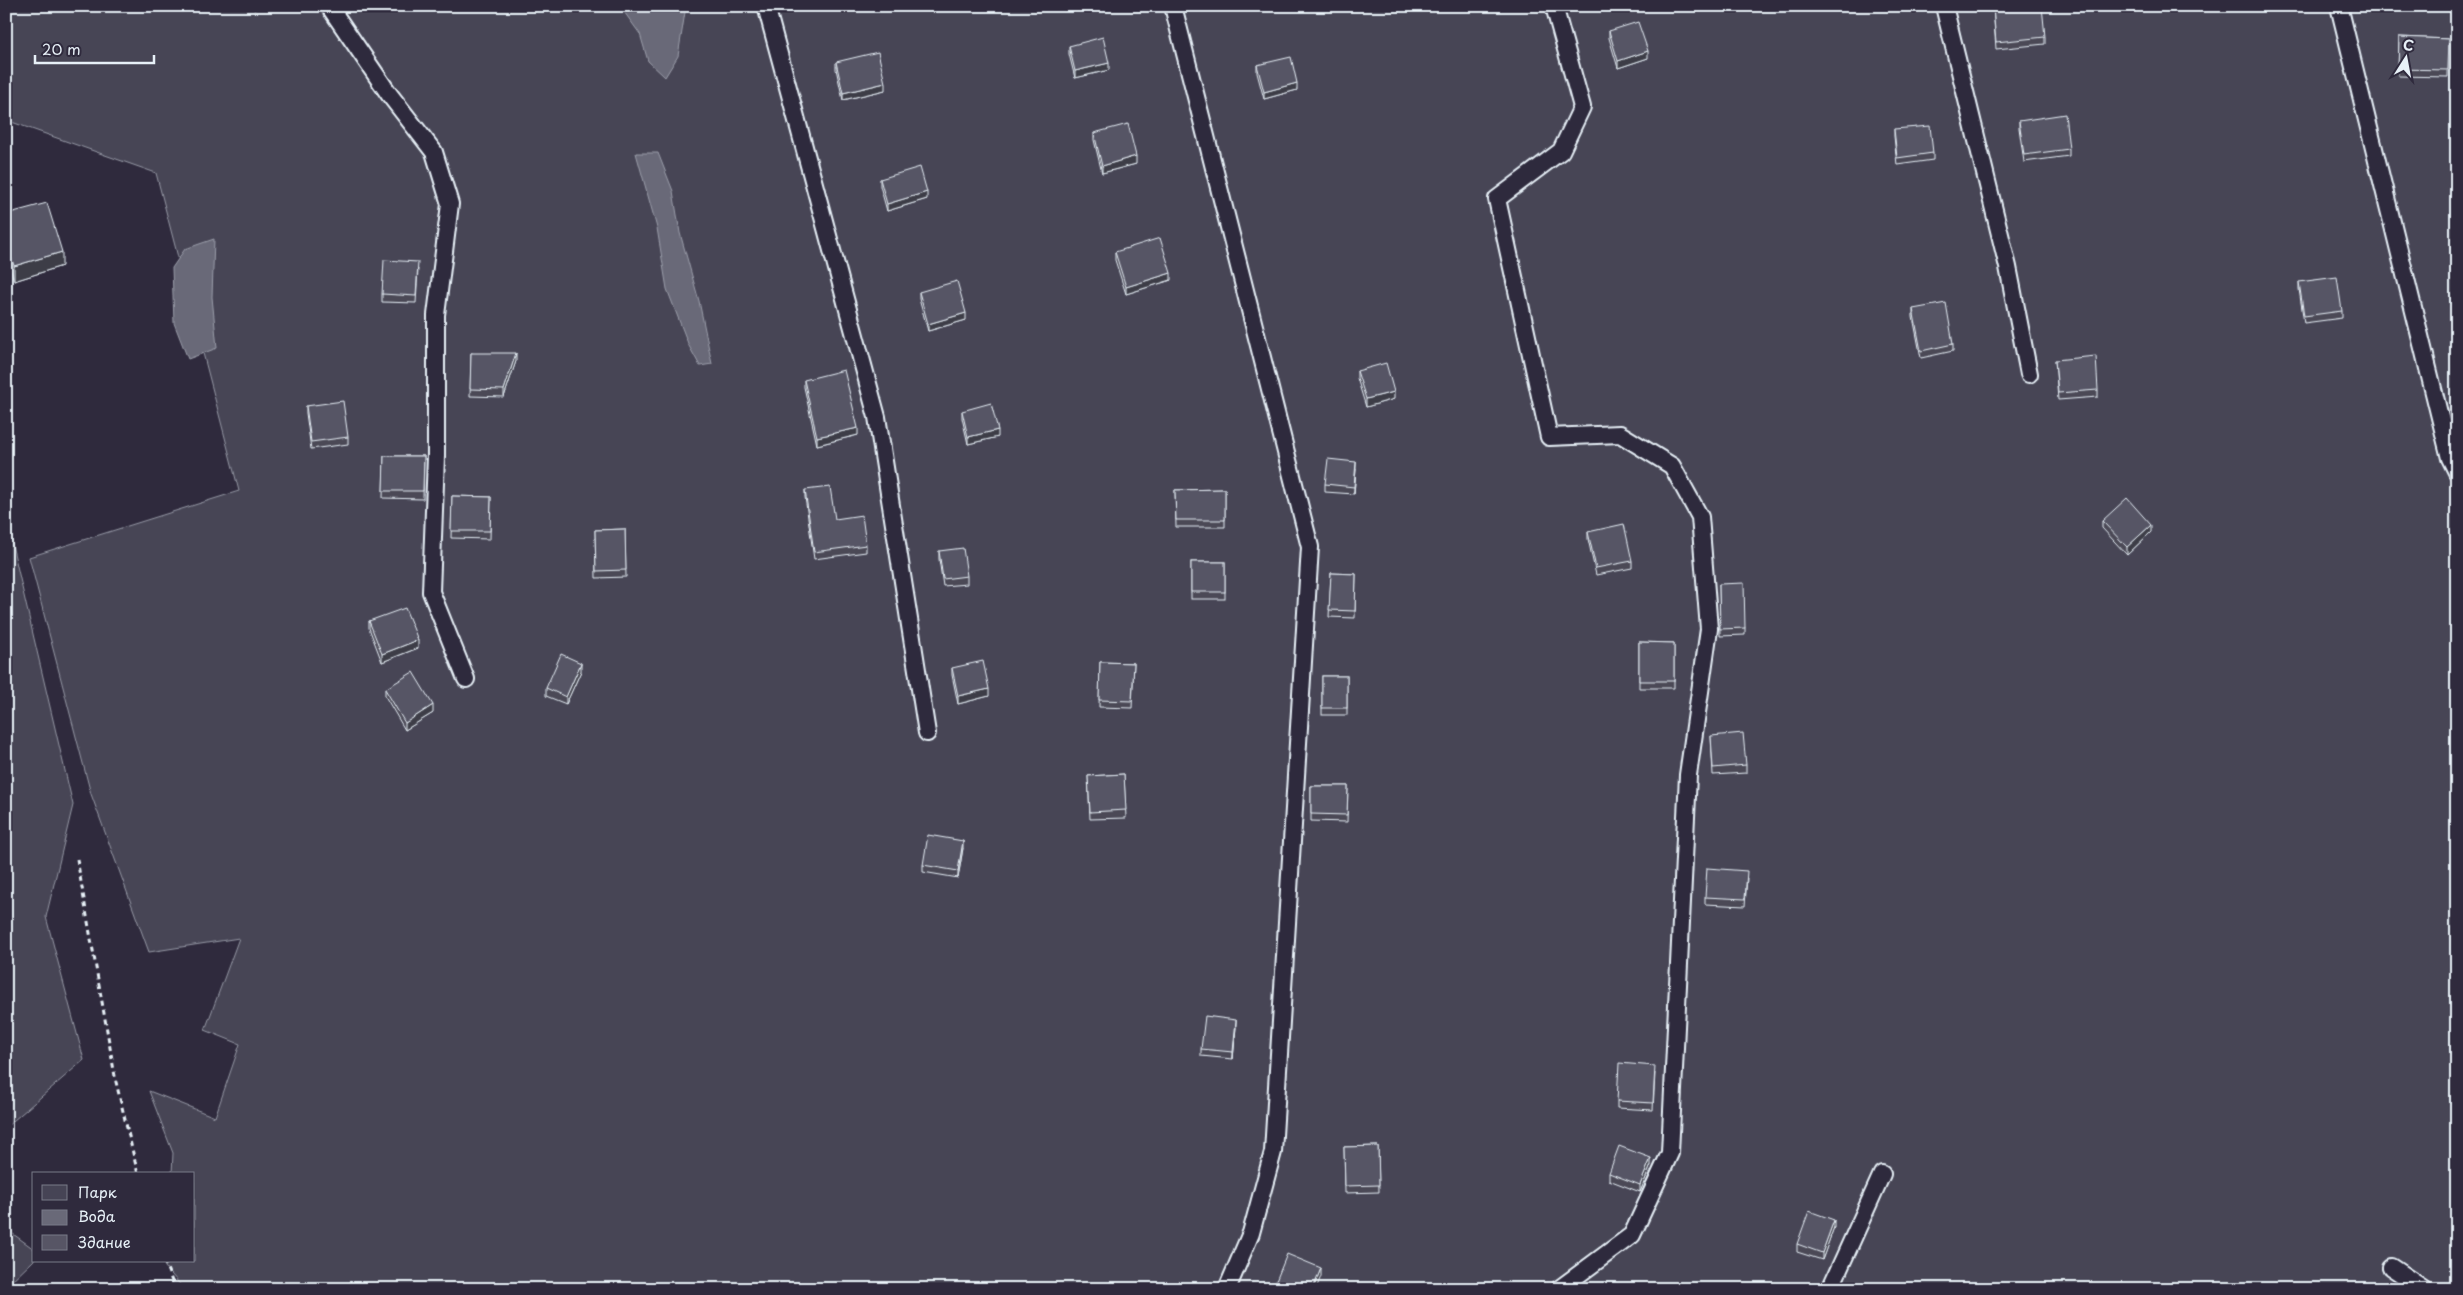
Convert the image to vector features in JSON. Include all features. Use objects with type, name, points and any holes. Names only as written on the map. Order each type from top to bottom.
[{"type":"lane","points":[[329,6],[389,94],[434,152],[450,204],[436,315],[436,456],[431,592],[466,679]]},
{"type":"lane","points":[[766,6],[877,417],[927,733]]},
{"type":"lane","points":[[1173,6],[1310,547],[1273,1152],[1251,1233],[1227,1289]]},
{"type":"lane","points":[[1554,6],[1582,107],[1561,151],[1496,199],[1549,437],[1620,434],[1672,466],[1700,517],[1709,629],[1688,775],[1670,1153],[1632,1235],[1559,1289]]},
{"type":"lane","points":[[1944,6],[2008,267],[2029,374]]},
{"type":"lane","points":[[2339,6],[2450,458],[2457,472]]},
{"type":"lane","points":[[1830,1289],[1882,1174]]},
{"type":"lane","points":[[2391,1267],[2424,1289]]},
{"type":"path","points":[[77,859],[116,1082],[138,1172]]},
{"type":"path","points":[[164,1262],[175,1289]]},
{"type":"green space","points":[[6,6],[2457,6],[2457,1289],[184,1289],[165,1267],[166,1262],[195,1262],[195,1172],[172,1172],[173,1153],[149,1091],[215,1117],[240,1044],[205,1030],[239,938],[149,952],[91,794],[29,557],[239,491],[156,173],[6,120]]},
{"type":"green space","points":[[6,519],[73,805],[46,917],[84,1060],[6,1127]]},
{"type":"green space","points":[[6,1229],[32,1248],[32,1262],[6,1287]]},
{"type":"water","points":[[627,6],[686,6],[678,56],[665,77],[648,61],[640,34],[622,9]]},
{"type":"water","points":[[636,153],[658,153],[673,191],[680,233],[699,301],[712,364],[700,366],[689,346],[667,289],[657,228]]},
{"type":"water","points":[[214,239],[212,297],[217,348],[188,359],[174,323],[172,268],[185,249]]},
{"type":"building","points":[[2042,6],[2045,37],[1996,42],[1993,7]]},
{"type":"building","points":[[1638,22],[1648,51],[1618,61],[1609,31]]},
{"type":"building","points":[[1103,37],[1109,63],[1075,71],[1069,46]]},
{"type":"building","points":[[2399,37],[2449,39],[2448,70],[2398,69]]},
{"type":"building","points":[[878,52],[885,83],[843,93],[836,62]]},
{"type":"building","points":[[1291,57],[1297,83],[1264,92],[1257,65]]},
{"type":"building","points":[[2065,114],[2069,149],[2024,155],[2019,121]]},
{"type":"building","points":[[1128,124],[1136,156],[1102,166],[1094,133]]},
{"type":"building","points":[[1930,126],[1933,153],[1897,158],[1894,129]]},
{"type":"building","points":[[920,167],[927,192],[887,204],[880,179]]},
{"type":"building","points":[[47,203],[62,252],[14,266],[6,240],[6,214]]},
{"type":"building","points":[[1160,238],[1171,273],[1126,287],[1115,252]]},
{"type":"building","points":[[384,260],[418,262],[416,296],[382,294]]},
{"type":"building","points":[[2337,277],[2342,311],[2304,316],[2299,282]]},
{"type":"building","points":[[957,281],[966,313],[928,324],[919,292]]},
{"type":"building","points":[[1946,303],[1953,344],[1921,351],[1913,309]]},
{"type":"building","points":[[471,353],[516,353],[504,390],[470,389]]},
{"type":"building","points":[[2096,356],[2098,390],[2058,393],[2055,360]]},
{"type":"building","points":[[1386,363],[1394,392],[1366,399],[1357,371]]},
{"type":"building","points":[[844,370],[858,428],[817,437],[804,380]]},
{"type":"building","points":[[343,401],[348,437],[311,442],[306,406]]},
{"type":"building","points":[[991,403],[998,430],[968,437],[962,411]]},
{"type":"building","points":[[384,456],[424,456],[423,491],[383,491]]},
{"type":"building","points":[[1328,459],[1356,462],[1354,487],[1325,484]]},
{"type":"building","points":[[830,487],[835,519],[862,515],[866,545],[814,552],[805,490]]},
{"type":"building","points":[[1225,489],[1225,520],[1176,520],[1175,490]]},
{"type":"building","points":[[452,496],[491,497],[490,531],[451,531]]},
{"type":"building","points":[[2127,498],[2151,525],[2127,547],[2102,521]]},
{"type":"building","points":[[1624,524],[1632,561],[1596,568],[1588,532]]},
{"type":"building","points":[[625,529],[626,570],[596,571],[595,530]]},
{"type":"building","points":[[963,548],[967,576],[943,579],[939,551]]},
{"type":"building","points":[[1191,562],[1225,562],[1225,592],[1191,592]]},
{"type":"building","points":[[1331,573],[1356,574],[1355,611],[1329,610]]},
{"type":"building","points":[[1744,583],[1745,628],[1720,629],[1719,584]]},
{"type":"building","points":[[405,608],[418,640],[382,654],[369,621]]},
{"type":"building","points":[[1639,642],[1674,643],[1674,681],[1639,681]]},
{"type":"building","points":[[561,654],[581,663],[566,697],[546,688]]},
{"type":"building","points":[[983,661],[989,689],[958,696],[952,668]]},
{"type":"building","points":[[1100,662],[1134,663],[1132,701],[1099,700]]},
{"type":"building","points":[[413,672],[433,705],[405,723],[385,689]]},
{"type":"building","points":[[1322,676],[1347,676],[1347,708],[1322,708]]},
{"type":"building","points":[[1743,733],[1746,765],[1713,768],[1711,736]]},
{"type":"building","points":[[1124,774],[1126,810],[1090,812],[1088,776]]},
{"type":"building","points":[[1311,786],[1348,786],[1347,815],[1311,814]]},
{"type":"building","points":[[928,835],[963,841],[958,871],[923,865]]},
{"type":"building","points":[[1707,868],[1747,871],[1745,899],[1705,897]]},
{"type":"building","points":[[1205,1016],[1236,1020],[1233,1052],[1201,1049]]},
{"type":"building","points":[[1619,1063],[1655,1066],[1653,1103],[1617,1101]]},
{"type":"building","points":[[1378,1146],[1379,1185],[1345,1186],[1344,1147]]},
{"type":"building","points":[[1619,1146],[1651,1158],[1640,1185],[1609,1173]]},
{"type":"building","points":[[1809,1211],[1834,1220],[1822,1253],[1797,1244]]},
{"type":"building","points":[[1287,1254],[1321,1268],[1313,1289],[1280,1289],[1274,1286]]}]
